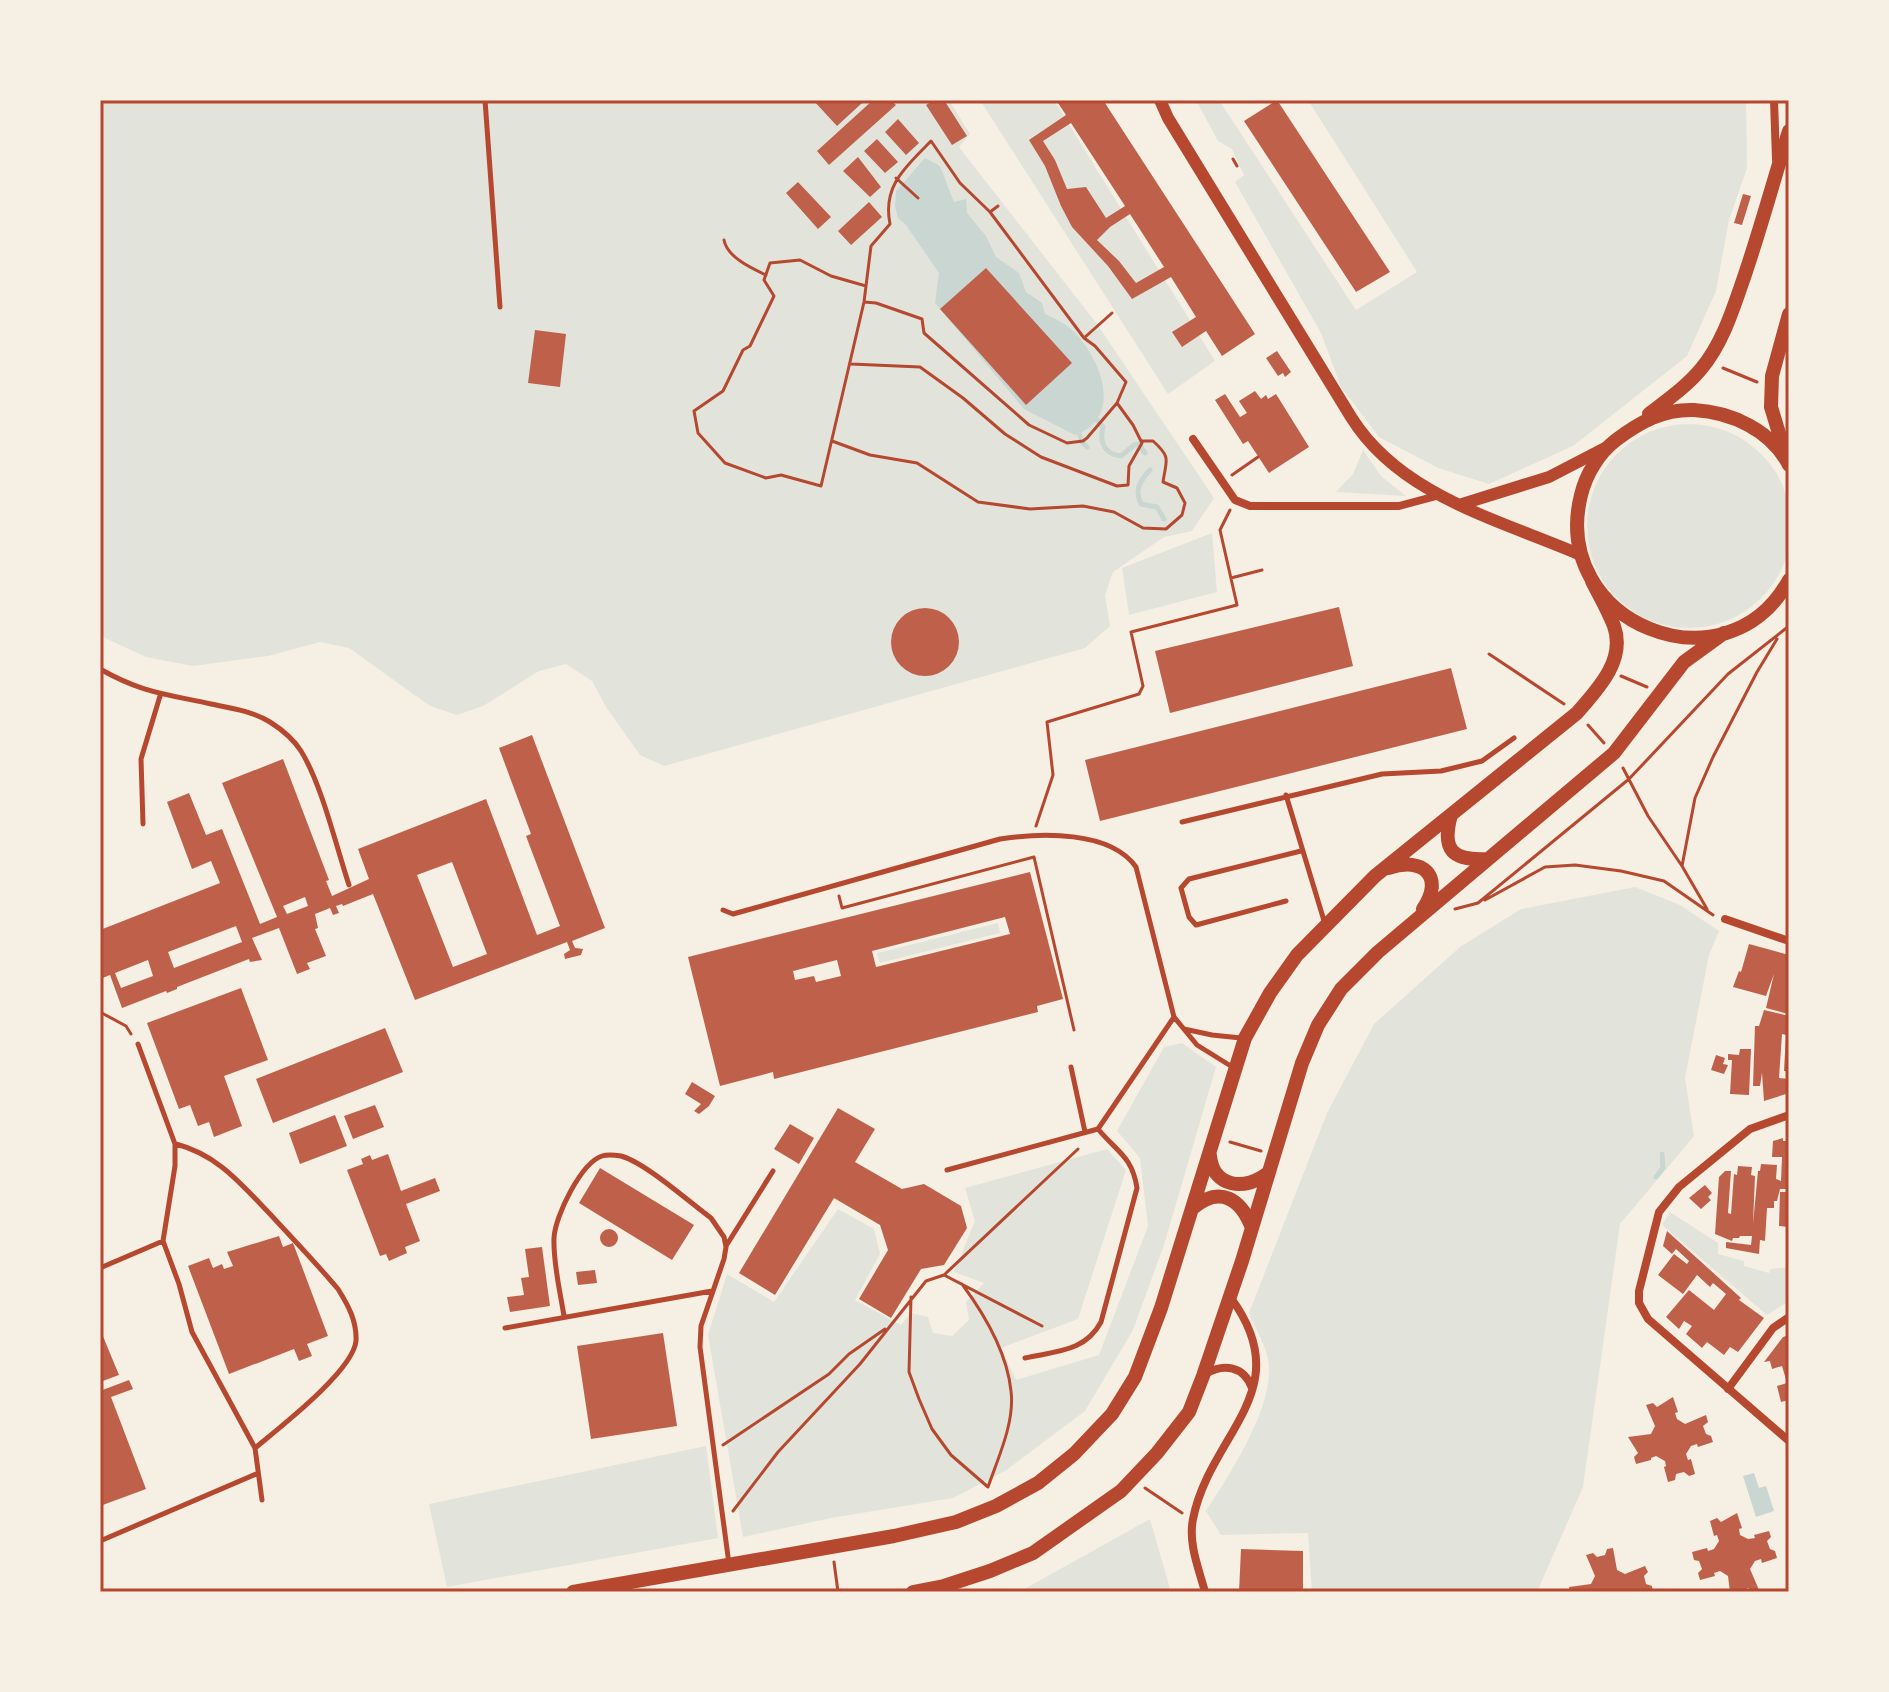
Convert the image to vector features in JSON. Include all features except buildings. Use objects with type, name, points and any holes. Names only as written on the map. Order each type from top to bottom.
[{"type":"main road","points":[[573,1592],[956,1522],[996,1506],[1038,1483],[1074,1454],[1112,1414],[1135,1377],[1161,1308],[1245,1038],[1270,993],[1297,955],[1381,871],[1577,713],[1610,672],[1615,650],[1615,628],[1581,555],[1577,532],[1578,508],[1588,475],[1608,446],[1683,387],[1706,362],[1729,319],[1789,131]]},
{"type":"main road","points":[[1788,463],[1771,407],[1771,388],[1789,314]]},
{"type":"main road","points":[[1639,422],[1662,413],[1685,410],[1709,411],[1732,417],[1772,442],[1788,463]]},
{"type":"main road","points":[[913,1592],[979,1575],[1033,1553],[1080,1522],[1132,1479],[1189,1412],[1230,1298],[1302,1063],[1318,1025],[1351,979],[1416,919],[1614,753],[1684,662],[1724,633],[1756,618],[1781,593],[1789,580]]},
{"type":"main road","points":[[1592,581],[1607,601],[1626,618],[1648,630],[1686,637],[1724,633]]},
{"type":"main road","points":[[1451,815],[1447,840],[1455,854],[1470,860],[1488,859]]},
{"type":"main road","points":[[1381,871],[1405,863],[1427,871],[1433,881],[1433,893],[1416,919]]},
{"type":"main road","points":[[1210,1156],[1218,1177],[1228,1183],[1241,1186],[1253,1183],[1268,1173]]},
{"type":"main road","points":[[1193,1208],[1212,1197],[1225,1197],[1245,1211],[1252,1228]]},
{"type":"street","points":[[1160,100],[1362,435],[1390,464],[1440,495],[1581,555]]},
{"type":"street","points":[[1774,100],[1777,169]]},
{"type":"street","points":[[1193,439],[1235,500],[1250,506],[1399,506],[1440,495]]},
{"type":"street","points":[[1459,505],[1549,477],[1608,446]]},
{"type":"street","points":[[1725,919],[1789,941]]},
{"type":"street","points":[[1789,1115],[1750,1129],[1679,1187],[1659,1212],[1643,1267],[1639,1303],[1648,1319],[1789,1441]]},
{"type":"street","points":[[1205,1592],[1192,1542],[1193,1520],[1210,1473],[1253,1393],[1255,1351],[1250,1331],[1230,1298]]},
{"type":"street","points":[[1728,1389],[1773,1328],[1789,1317]]},
{"type":"street","points":[[1203,1376],[1216,1368],[1236,1369],[1245,1375],[1253,1393]]},
{"type":"lane","points":[[485,100],[500,307]]},
{"type":"lane","points":[[100,669],[129,685],[160,696],[238,709],[270,722],[286,733],[301,750],[312,775],[349,885]]},
{"type":"lane","points":[[143,824],[141,759],[160,696]]},
{"type":"lane","points":[[1182,822],[1382,774],[1441,771],[1482,761],[1514,738]]},
{"type":"lane","points":[[1286,795],[1325,925]]},
{"type":"lane","points":[[723,910],[733,914],[1000,839],[1034,834],[1105,845],[1128,855],[1140,879],[1174,1017],[1210,1055],[1235,1068]]},
{"type":"lane","points":[[1286,901],[1196,925],[1189,917],[1181,888],[1189,879],[1301,851]]},
{"type":"lane","points":[[947,1170],[1098,1129],[1174,1017]]},
{"type":"lane","points":[[1183,1028],[1223,1037],[1245,1038]]},
{"type":"lane","points":[[138,1044],[175,1144],[163,1241],[192,1332],[255,1448],[256,1474],[262,1500]]},
{"type":"lane","points":[[1071,1067],[1085,1133]]},
{"type":"lane","points":[[1025,1358],[1082,1345],[1101,1322],[1137,1188],[1129,1159],[1098,1129]]},
{"type":"lane","points":[[175,1144],[191,1148],[233,1174],[338,1289],[349,1306],[356,1327],[356,1344],[348,1361],[294,1415],[255,1448]]},
{"type":"lane","points":[[564,1316],[554,1234],[559,1214],[575,1185],[601,1156],[612,1155],[633,1161],[700,1210],[718,1227],[726,1247]]},
{"type":"lane","points":[[729,1565],[700,1347],[701,1326],[726,1247],[773,1171]]},
{"type":"lane","points":[[100,1268],[163,1241]]},
{"type":"lane","points":[[505,1328],[713,1290]]},
{"type":"lane","points":[[100,1541],[256,1474]]},
{"type":"path","points":[[864,302],[876,303],[922,319],[924,333],[1029,425],[1067,443],[1083,441],[1091,433],[1117,403],[1126,382],[1095,346],[1084,338],[990,212],[960,183],[931,141],[896,178],[887,210],[890,224],[871,246],[866,286],[864,302],[821,486],[781,475],[766,478],[725,463],[698,433],[694,411],[723,391],[743,350],[750,346],[774,296],[764,280],[770,263],[800,260],[831,276],[866,286]]},
{"type":"path","points":[[1233,159],[1237,166]]},
{"type":"path","points":[[896,178],[918,198]]},
{"type":"path","points":[[990,212],[998,206]]},
{"type":"path","points":[[724,240],[725,248],[748,267],[766,275]]},
{"type":"path","points":[[1084,338],[1112,313]]},
{"type":"path","points":[[1706,362],[1771,388]]},
{"type":"path","points":[[851,364],[920,367],[1005,434],[1041,457],[1117,486],[1128,485],[1129,466],[1142,442]]},
{"type":"path","points":[[1117,403],[1142,442]]},
{"type":"path","points":[[832,441],[870,455],[917,463],[978,502],[1030,509],[1083,506],[1114,512],[1143,528],[1166,529],[1182,515],[1185,503],[1177,488],[1163,482],[1169,459],[1165,451],[1153,441],[1142,442]]},
{"type":"path","points":[[1221,482],[1258,457]]},
{"type":"path","points":[[1034,834],[1053,775],[1047,722],[1139,694],[1143,686],[1131,632],[1237,605],[1220,530],[1235,500]]},
{"type":"path","points":[[1231,578],[1262,570]]},
{"type":"path","points":[[1478,903],[1629,779],[1728,674],[1789,626]]},
{"type":"path","points":[[1682,866],[1695,798],[1751,684],[1780,635]]},
{"type":"path","points":[[1489,654],[1577,713],[1614,753],[1648,816],[1707,909]]},
{"type":"path","points":[[1610,672],[1662,693]]},
{"type":"path","points":[[836,885],[842,908],[1034,857],[1074,1030]]},
{"type":"path","points":[[1454,910],[1478,903],[1545,867],[1575,865],[1664,881],[1714,916],[1725,919]]},
{"type":"path","points":[[100,1012],[126,1026],[138,1044]]},
{"type":"path","points":[[1215,1137],[1273,1155]]},
{"type":"path","points":[[724,1524],[778,1452],[860,1364],[926,1281],[944,1275],[1078,1149]]},
{"type":"path","points":[[944,1275],[1042,1326]]},
{"type":"path","points":[[911,1297],[909,1372],[919,1399],[932,1429],[951,1455],[988,1487],[1007,1431],[1011,1393],[1001,1347],[962,1284]]},
{"type":"path","points":[[715,1451],[829,1374],[849,1354],[888,1327]]},
{"type":"path","points":[[1132,1479],[1193,1520]]},
{"type":"path","points":[[832,1547],[838,1592]]},
{"type":"shaded area","points":[[100,100],[862,100],[865,104],[870,100],[949,100],[970,134],[959,147],[1097,324],[1214,498],[1192,531],[1164,537],[1113,572],[1105,595],[1110,626],[1085,648],[664,766],[640,755],[606,707],[592,681],[566,664],[539,671],[483,706],[457,715],[430,706],[349,648],[320,642],[268,656],[193,666],[146,657],[105,638],[100,630]]},
{"type":"shaded area","points":[[980,100],[1054,100],[1215,361],[1168,394]]},
{"type":"shaded area","points":[[1196,100],[1219,100],[1356,310],[1417,272],[1308,100],[1746,100],[1747,168],[1729,220],[1716,291],[1687,356],[1573,446],[1489,484],[1438,468],[1379,437],[1341,387],[1321,333],[1235,182],[1244,175],[1232,149],[1218,141]]},
{"type":"shaded area","points":[[925,158],[940,166],[954,202],[966,199],[967,213],[986,236],[996,257],[1019,273],[1026,292],[1042,303],[1045,314],[1070,328],[1091,355],[1102,380],[1103,405],[1099,416],[1085,430],[1075,435],[1024,409],[935,303],[939,273],[898,218],[895,206],[896,191]]},
{"type":"shaded area","points":[[1689,424],[1728,432],[1746,441],[1761,454],[1774,469],[1783,487],[1791,526],[1783,565],[1774,583],[1761,598],[1746,611],[1728,620],[1689,628],[1650,620],[1632,611],[1617,598],[1604,583],[1595,565],[1587,526],[1595,487],[1604,469],[1617,454],[1632,441],[1650,432]]},
{"type":"shaded area","points":[[1363,450],[1381,476],[1406,496],[1336,492],[1353,474]]},
{"type":"shaded area","points":[[1212,533],[1217,592],[1129,615],[1122,568]]},
{"type":"shaded area","points":[[1635,887],[1680,905],[1719,931],[1709,955],[1685,1078],[1694,1136],[1620,1224],[1583,1487],[1537,1592],[1312,1592],[1308,1533],[1221,1535],[1206,1511],[1249,1438],[1265,1396],[1269,1377],[1268,1359],[1249,1313],[1327,1113],[1374,1024],[1460,947],[1521,909]]},
{"type":"shaded area","points":[[998,923],[1000,933],[880,963],[877,953]]},
{"type":"shaded area","points":[[1182,1043],[1216,1067],[1164,1245],[1133,1330],[1085,1411],[1005,1471],[953,1498],[831,1518],[743,1537],[708,1335],[727,1274],[774,1302],[838,1209],[874,1229],[880,1254],[855,1300],[901,1325],[911,1313],[928,1317],[933,1333],[952,1336],[969,1320],[966,1302],[984,1283],[954,1272],[975,1221],[965,1188],[1107,1149],[1126,1170],[1078,1319],[1001,1348],[1016,1380],[1099,1355],[1148,1226],[1140,1158],[1117,1131],[1164,1047]]},
{"type":"shaded area","points":[[1670,1212],[1718,1243],[1718,1254],[1744,1261],[1744,1266],[1769,1273],[1771,1269],[1789,1267],[1789,1301],[1767,1315],[1662,1225]]},
{"type":"shaded area","points":[[706,1446],[718,1538],[447,1587],[429,1504]]},
{"type":"shaded area","points":[[1754,1473],[1759,1488],[1766,1486],[1774,1511],[1756,1517],[1743,1476]]},
{"type":"shaded area","points":[[1150,1519],[1171,1592],[1019,1592]]},
{"type":"waterway","points":[[1096,419],[1103,427],[1104,446],[1110,453],[1121,456],[1139,444],[1145,453]]},
{"type":"waterway","points":[[1079,433],[1087,447]]},
{"type":"waterway","points":[[1150,470],[1139,486],[1139,499],[1141,504],[1157,507],[1164,519]]},
{"type":"waterway","points":[[1656,1177],[1663,1168],[1662,1154]]}]
